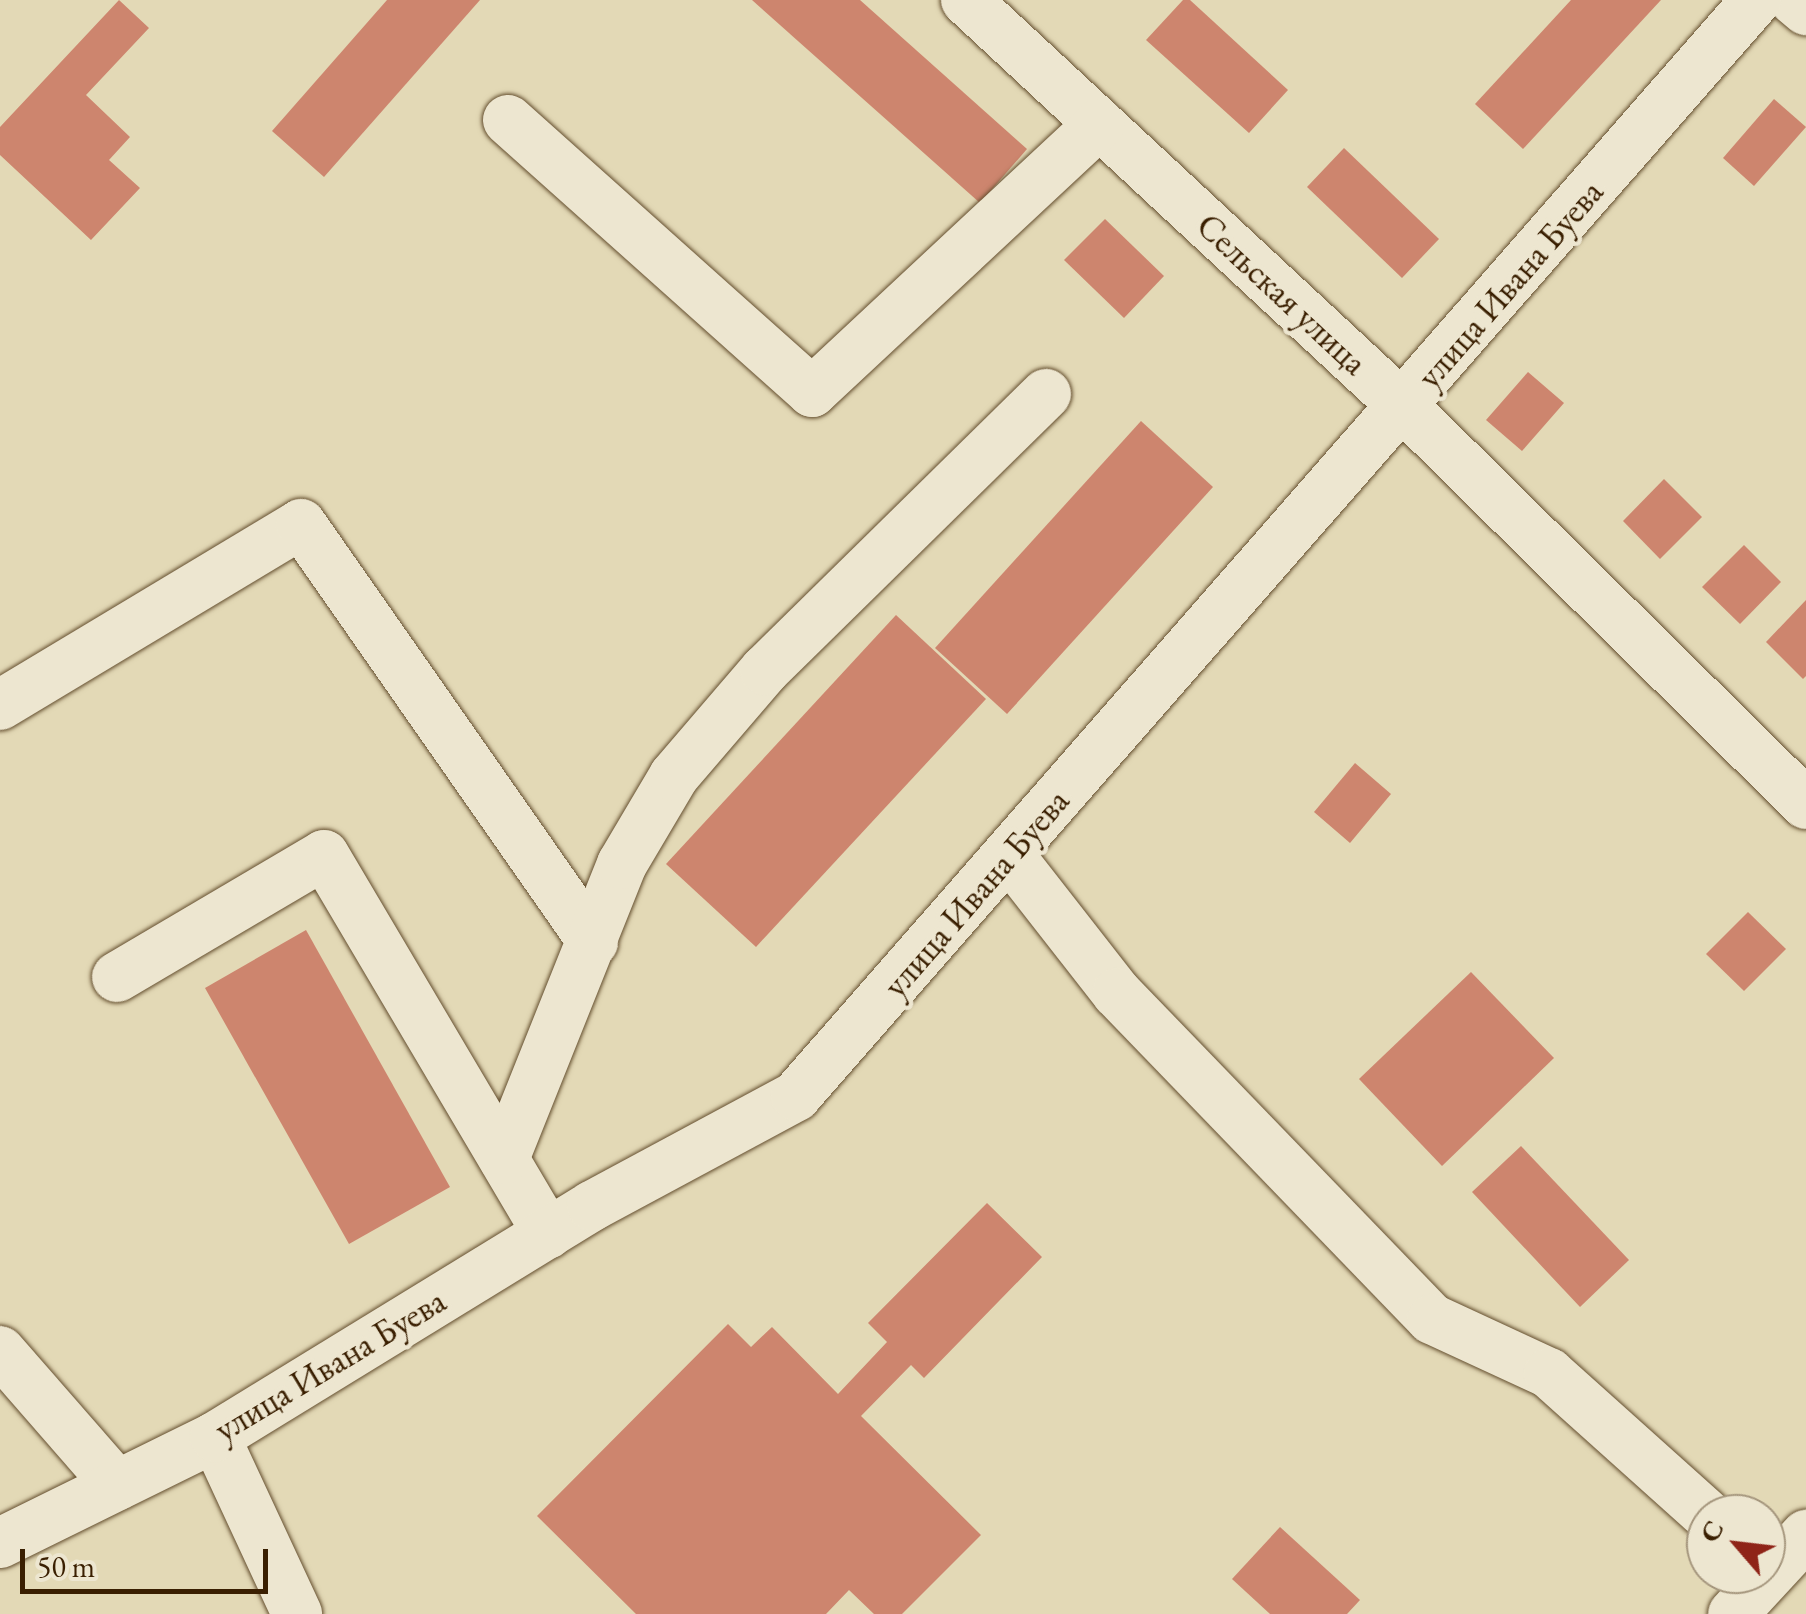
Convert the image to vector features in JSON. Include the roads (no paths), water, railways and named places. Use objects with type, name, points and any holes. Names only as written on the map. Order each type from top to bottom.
[{"type":"street","name":"Сельская улица","points":[[966,0],[1404,407],[1806,804]]},
{"type":"street","name":"улица Ивана Буева","points":[[0,1544],[215,1436],[548,1234],[796,1096],[1404,407],[1756,0]]},
{"type":"street","points":[[1794,0],[1806,10]]},
{"type":"street","points":[[508,120],[812,392],[1099,124]]},
{"type":"street","points":[[504,1160],[622,864],[674,776],[765,670],[1046,394]]},
{"type":"street","points":[[0,704],[301,524],[593,942]]},
{"type":"street","points":[[116,978],[324,855],[548,1234]]},
{"type":"street","points":[[1009,855],[1117,993],[1432,1319],[1550,1373],[1686,1496]]},
{"type":"street","points":[[0,1351],[117,1485]]},
{"type":"street","points":[[215,1436],[297,1614]]},
{"type":"street","points":[[1786,1555],[1806,1535]]},
{"type":"street","points":[[1733,1614],[1750,1594]]}]
